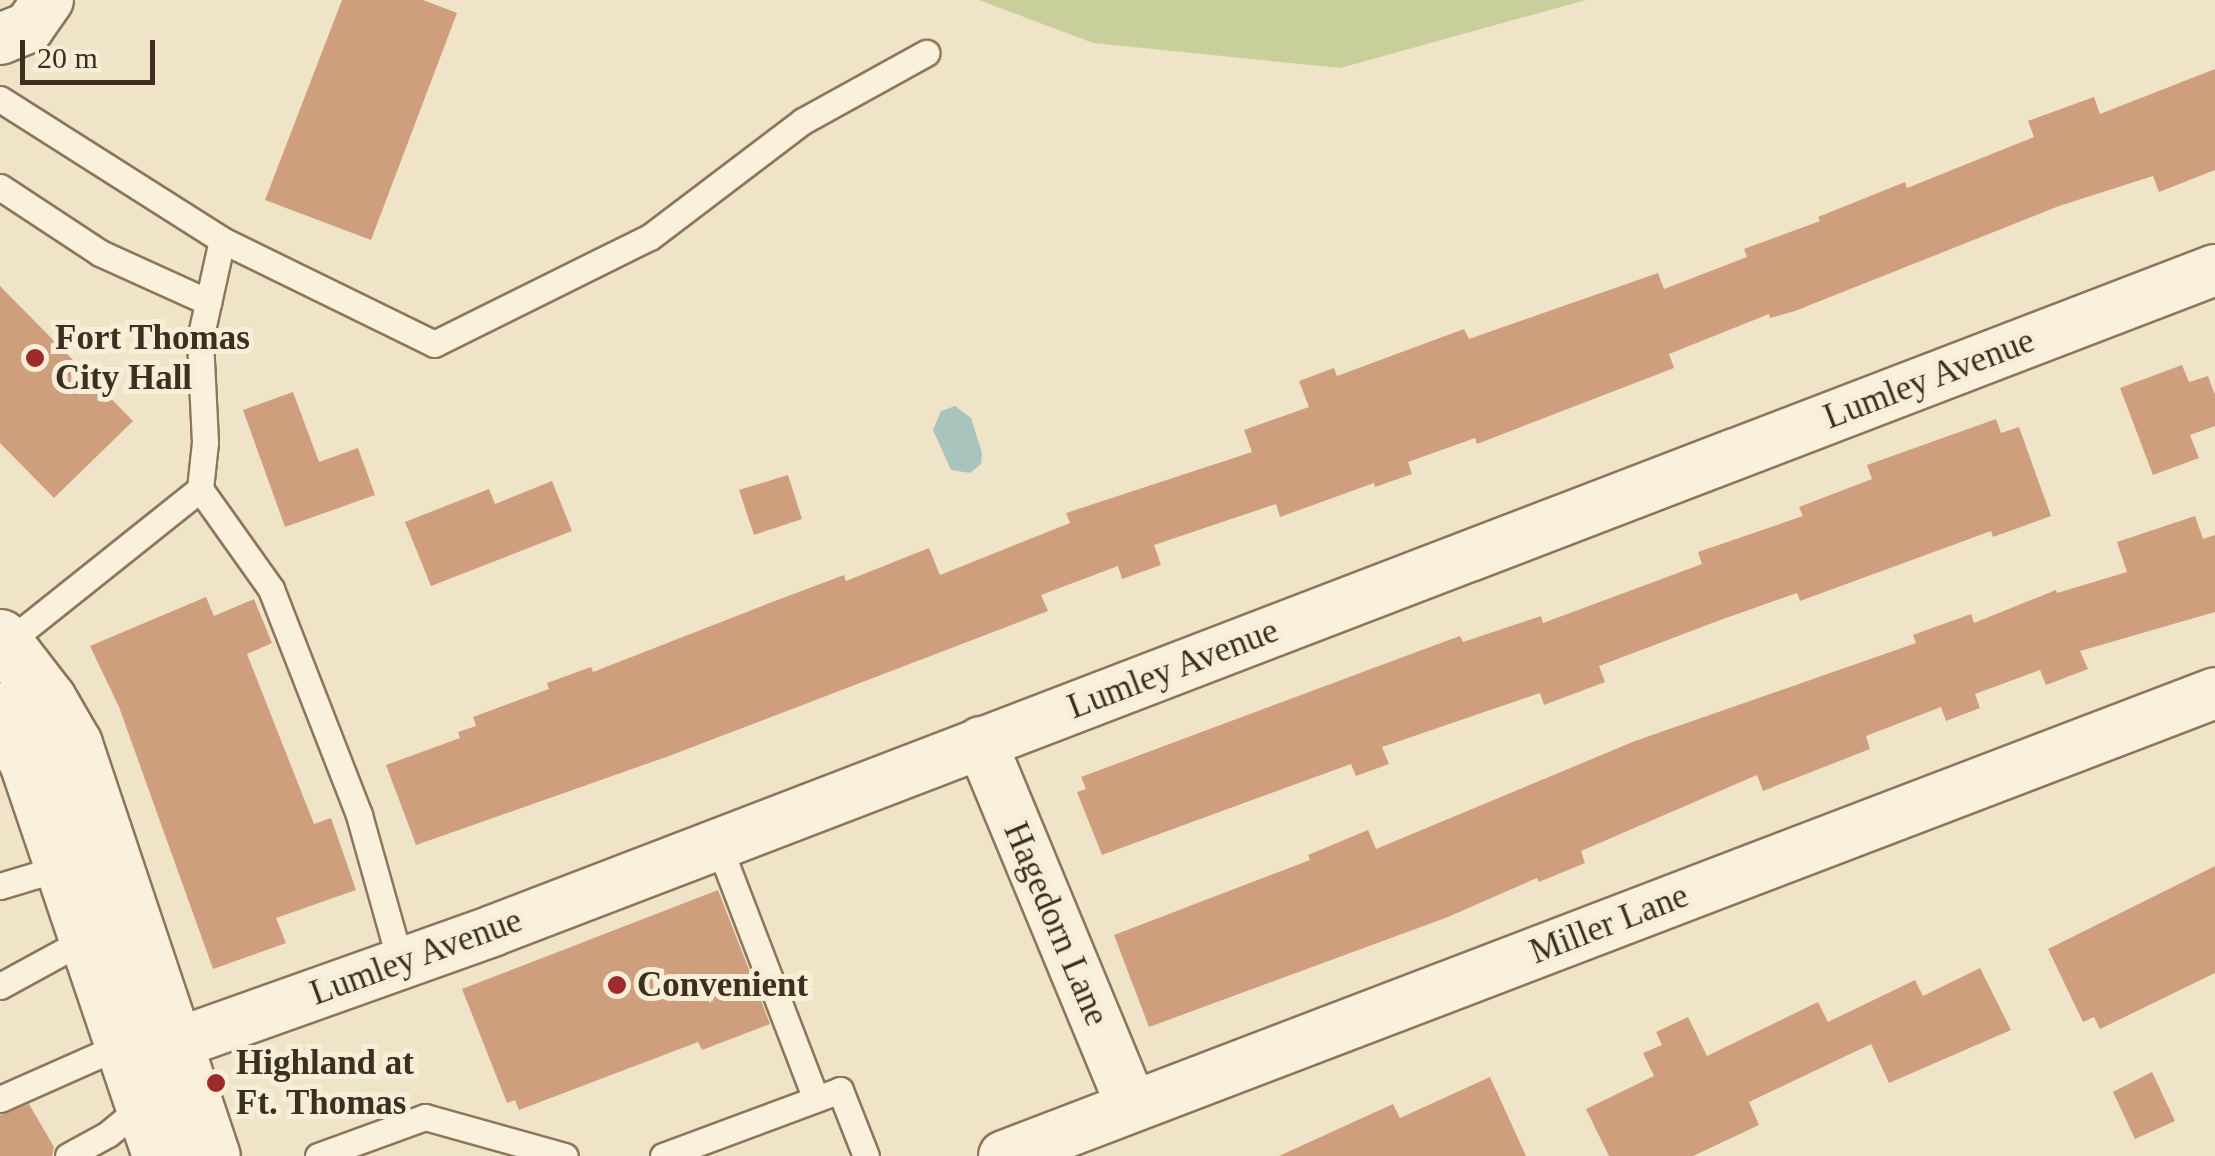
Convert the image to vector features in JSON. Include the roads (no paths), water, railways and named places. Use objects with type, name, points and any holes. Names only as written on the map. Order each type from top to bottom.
[{"type":"main road","points":[[2,643],[48,699],[74,744],[146,1082]]},
{"type":"main road","points":[[0,710],[14,769],[63,867],[146,1082],[212,1156]]},
{"type":"street","points":[[0,40],[28,27],[48,0]]},
{"type":"street","name":"Lumley Avenue","points":[[146,1082],[400,964],[2215,270]]},
{"type":"street","name":"Miller Lane","points":[[1004,1156],[2215,693]]},
{"type":"street","name":"Hagedorn Lane","points":[[980,742],[1132,1106]]},
{"type":"lane","points":[[0,100],[222,240],[434,344],[650,236],[803,121],[926,52]]},
{"type":"lane","points":[[0,187],[100,253],[208,302]]},
{"type":"lane","points":[[222,240],[200,339],[205,442],[200,489],[271,589],[358,815],[400,964]]},
{"type":"lane","points":[[2,643],[200,489]]},
{"type":"lane","points":[[718,844],[816,1099]]},
{"type":"lane","points":[[0,886],[63,867]]},
{"type":"lane","points":[[0,986],[88,938]]},
{"type":"lane","points":[[0,1099],[146,1082]]},
{"type":"lane","points":[[68,1156],[108,1134],[146,1082]]},
{"type":"lane","points":[[663,1156],[840,1090],[866,1156]]},
{"type":"lane","points":[[318,1156],[425,1117],[565,1156]]},
{"type":"water","points":[[955,406],[971,418],[982,453],[981,464],[970,473],[951,470],[933,430],[941,411]]},
{"type":"place","name":"Fort Thomas City Hall","points":[[35,358]]},
{"type":"place","name":"Convenient","points":[[617,985]]},
{"type":"place","name":"Highland at Ft. Thomas","points":[[216,1083]]}]
